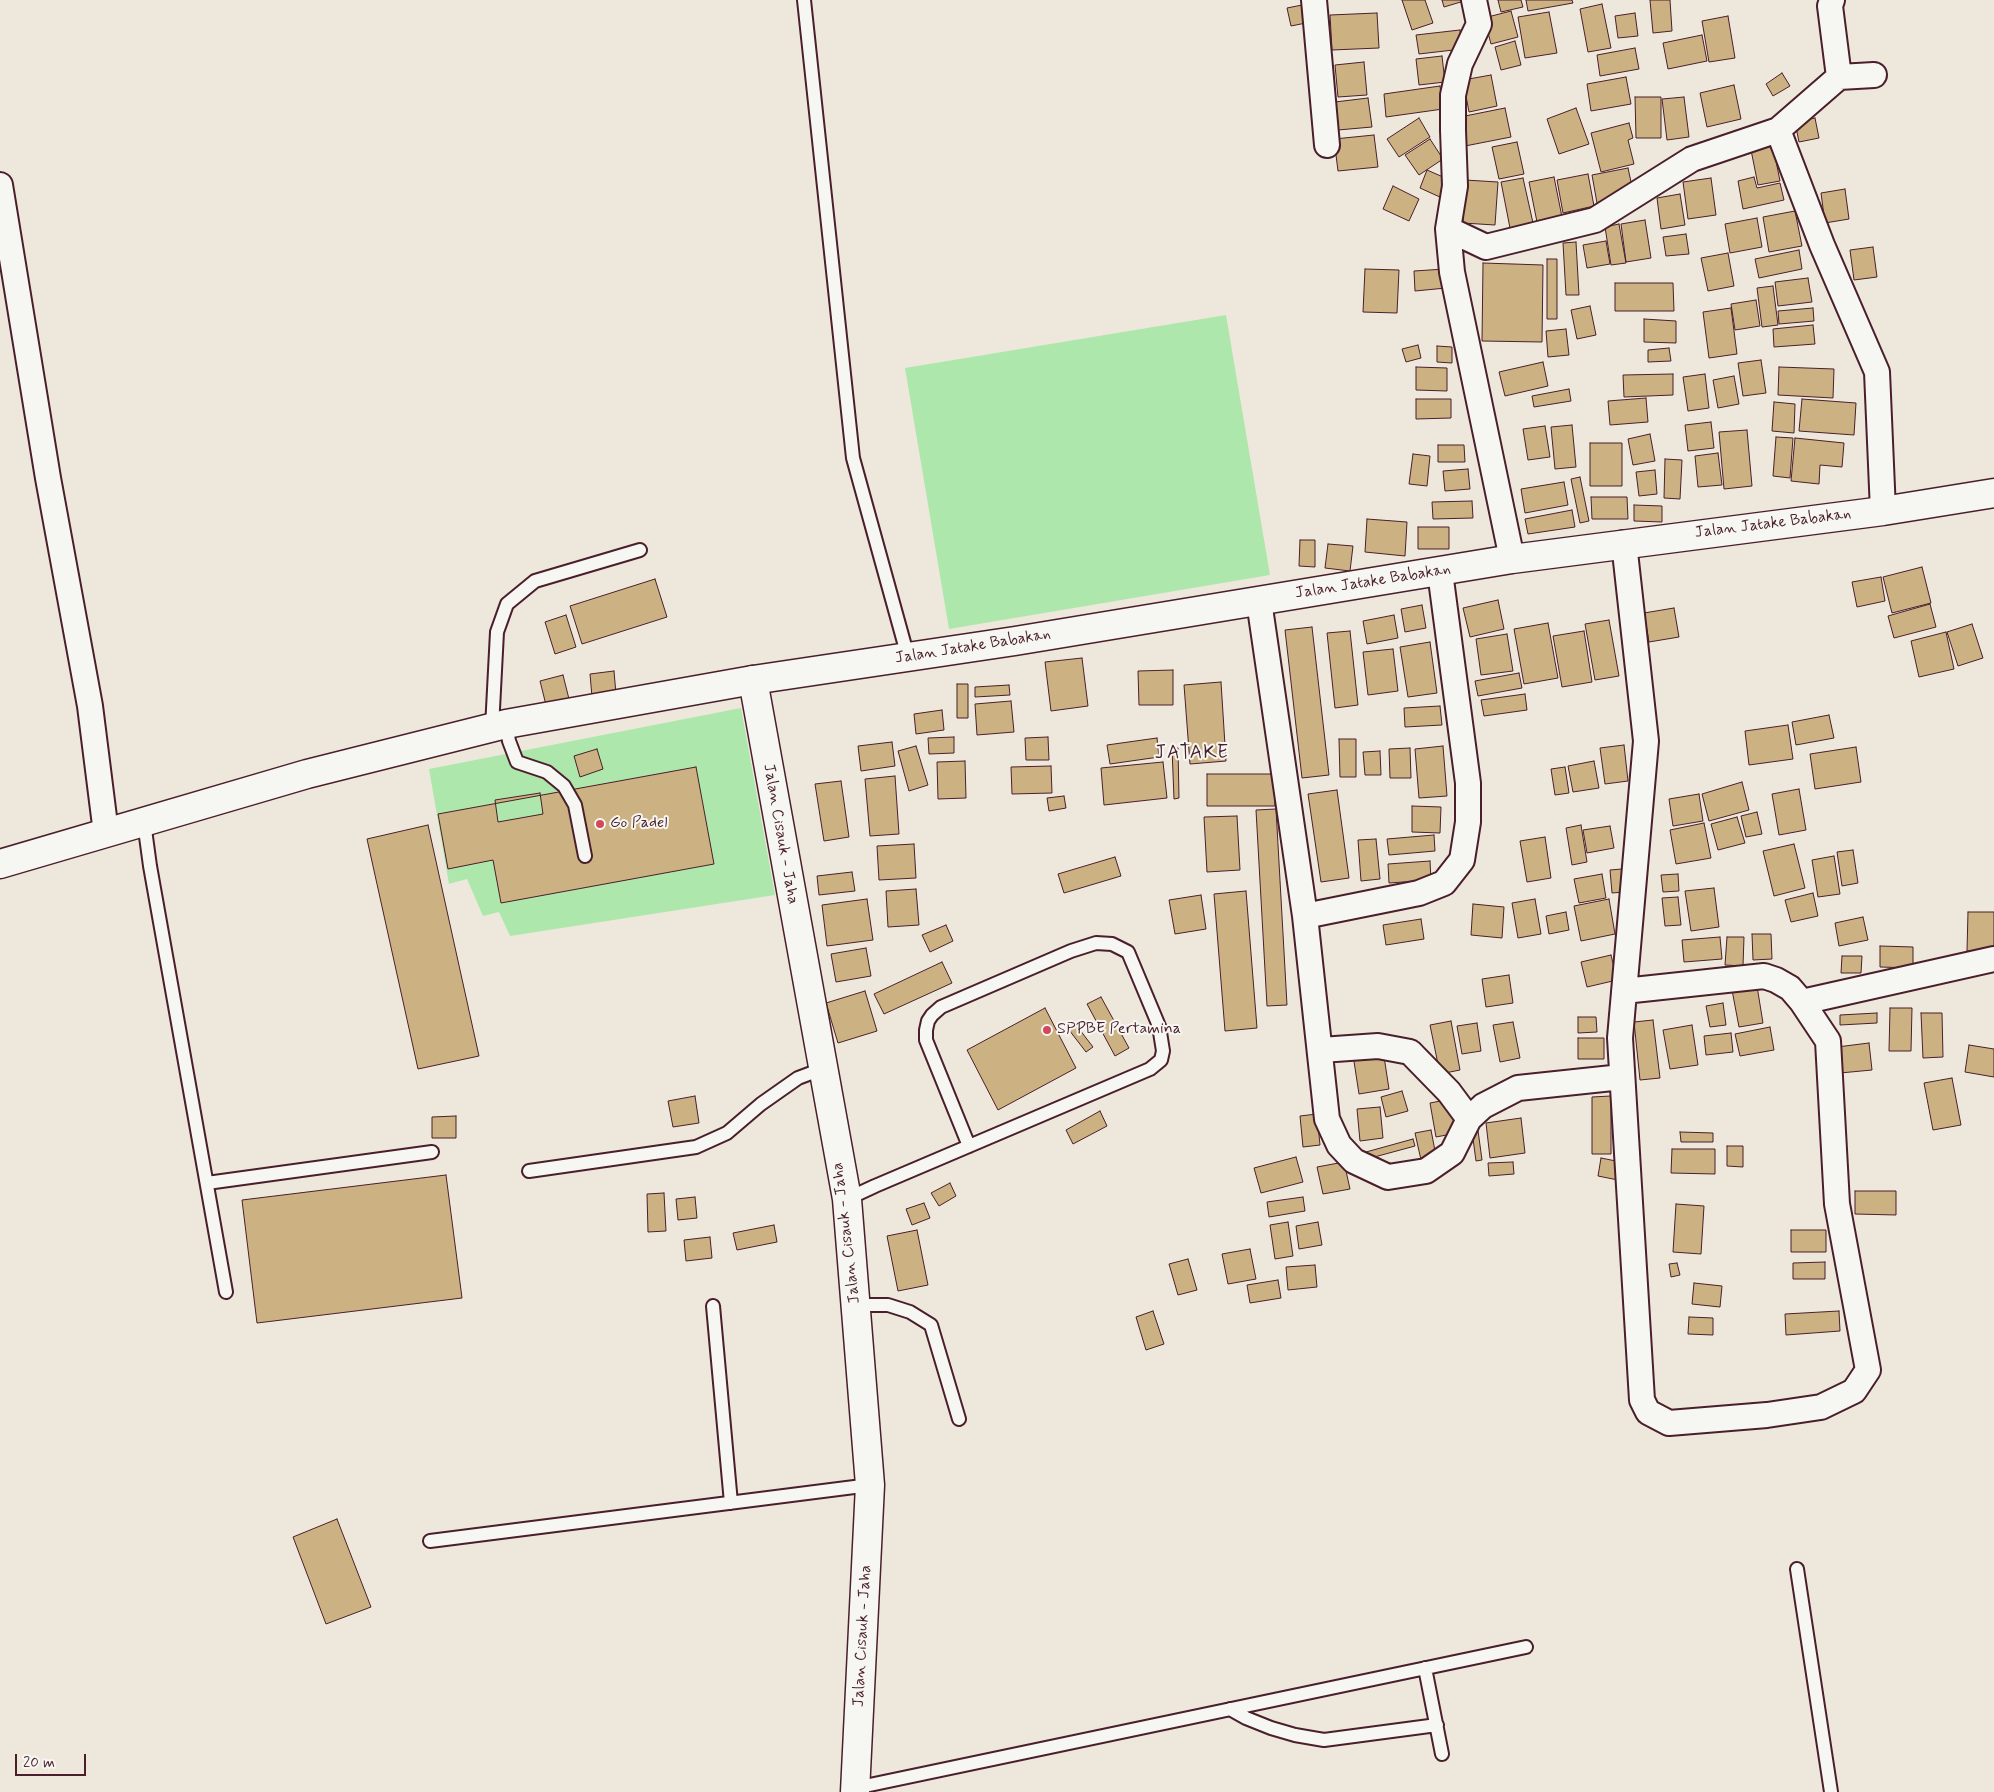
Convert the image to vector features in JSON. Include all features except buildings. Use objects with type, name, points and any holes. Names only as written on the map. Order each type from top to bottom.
[{"type":"main road","name":"Jalan Jatake Babakan","points":[[0,864],[307,774],[499,726],[753,680],[1440,572],[1512,558],[1883,510],[1994,493]]},
{"type":"main road","name":"Jalan Cisauk - Jaha","points":[[753,680],[846,1199],[856,1305],[870,1485],[855,1790]]},
{"type":"street","points":[[1314,0],[1327,145]]},
{"type":"street","points":[[1474,0],[1479,24],[1460,64],[1453,95],[1452,130],[1455,186],[1448,229],[1452,272],[1512,558]]},
{"type":"street","points":[[1832,0],[1830,6],[1839,77]]},
{"type":"street","points":[[1448,229],[1486,248],[1595,220],[1692,159],[1778,130],[1839,77],[1874,75]]},
{"type":"street","points":[[1778,130],[1822,245],[1877,372],[1883,510]]},
{"type":"street","points":[[0,185],[48,478],[90,706],[106,833]]},
{"type":"street","points":[[1624,543],[1646,741],[1624,991],[1620,1038],[1642,1400],[1648,1412],[1669,1422],[1767,1415],[1821,1407],[1854,1391],[1868,1370],[1837,1204],[1828,1041],[1802,1002],[1790,988],[1764,976],[1624,991]]},
{"type":"street","points":[[1306,916],[1419,893],[1444,883],[1462,860],[1468,822],[1468,783],[1440,572]]},
{"type":"street","points":[[1259,601],[1306,916],[1327,1119],[1339,1145],[1354,1161],[1388,1176],[1426,1171],[1452,1153],[1469,1119],[1483,1106],[1518,1088],[1622,1077]]},
{"type":"street","points":[[1802,1002],[1994,959]]},
{"type":"street","points":[[1321,1050],[1378,1046],[1410,1052],[1450,1092],[1469,1119]]},
{"type":"lane","points":[[804,0],[837,323],[853,458],[908,657]]},
{"type":"lane","points":[[585,856],[576,805],[564,786],[547,772],[517,762],[509,741],[499,726],[497,632],[507,604],[535,581],[640,550]]},
{"type":"lane","points":[[144,822],[150,866],[226,1292]]},
{"type":"lane","points":[[846,1199],[1150,1069],[1161,1060],[1163,1051],[1159,1026],[1128,952],[1112,944],[1096,943],[1087,945],[950,1003],[932,1015],[928,1021],[926,1040],[969,1146]]},
{"type":"lane","points":[[529,1171],[696,1147],[726,1133],[798,1078],[822,1069]]},
{"type":"lane","points":[[207,1183],[432,1152]]},
{"type":"lane","points":[[856,1305],[888,1305],[910,1312],[932,1326],[959,1419]]},
{"type":"lane","points":[[714,1306],[731,1503]]},
{"type":"lane","points":[[430,1541],[870,1485]]},
{"type":"lane","points":[[1797,1568],[1831,1792]]},
{"type":"lane","points":[[855,1790],[1526,1647]]},
{"type":"lane","points":[[1425,1668],[1442,1754]]},
{"type":"lane","points":[[1230,1709],[1271,1728],[1295,1735],[1324,1740],[1437,1725]]},
{"type":"green space","points":[[1226,315],[1270,575],[949,629],[905,368]]},
{"type":"green space","name":"Go Padel","points":[[741,708],[775,895],[510,936],[499,912],[483,916],[467,879],[449,884],[429,769]]},
{"type":"place","name":"Go Padel","points":[[600,824]]},
{"type":"place","name":"SPPBE Pertamina","points":[[1047,1030]]},
{"type":"district","name":"JATAKE","points":[[1192,754]]}]
